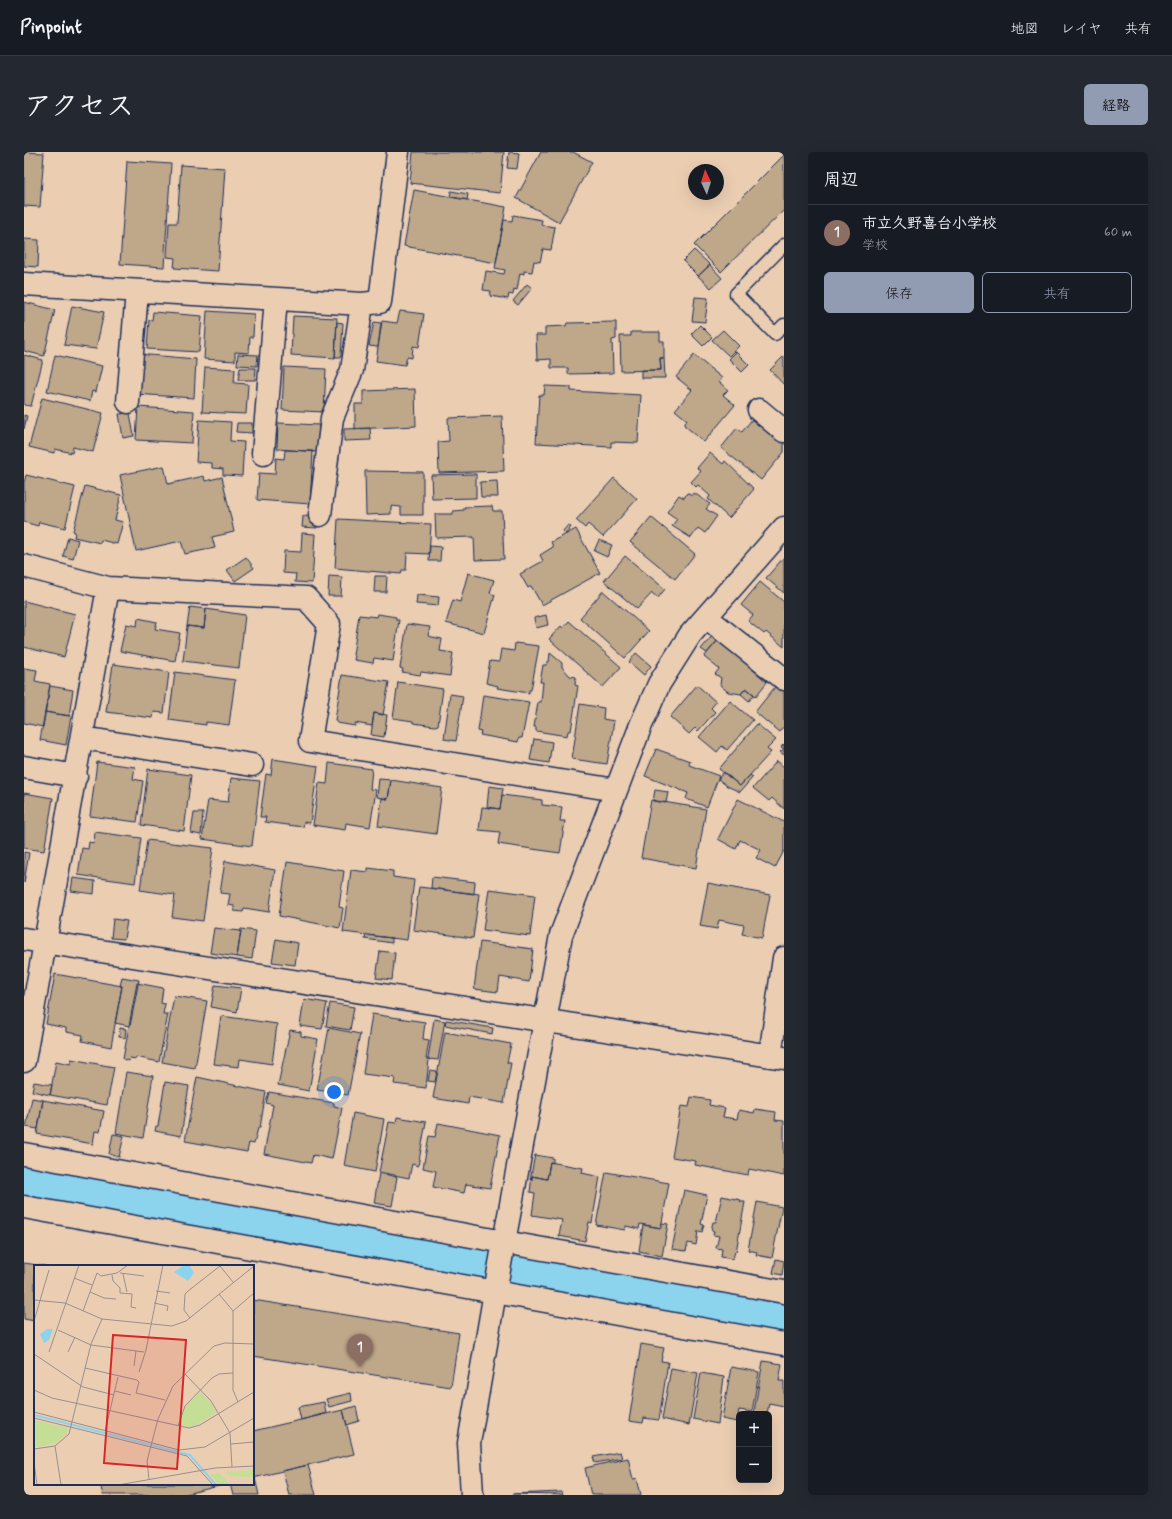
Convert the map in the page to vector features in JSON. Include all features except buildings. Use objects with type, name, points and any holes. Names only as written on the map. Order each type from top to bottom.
[{"type":"street","points":[[24,284],[362,304],[380,302],[398,152]]},
{"type":"street","points":[[128,402],[136,291]]},
{"type":"street","points":[[263,454],[276,299]]},
{"type":"street","points":[[320,515],[332,418],[352,370],[362,304]]},
{"type":"street","points":[[759,410],[784,432]]},
{"type":"street","points":[[472,1495],[469,1443],[502,1248],[561,935],[658,684],[690,635],[784,528]]},
{"type":"street","points":[[24,566],[108,588],[306,598],[329,624],[310,741],[616,790]]},
{"type":"street","points":[[24,1062],[83,738],[108,588]]},
{"type":"street","points":[[706,617],[784,679]]},
{"type":"street","points":[[83,738],[252,765]]},
{"type":"street","points":[[24,767],[76,776]]},
{"type":"street","points":[[24,939],[777,1057],[784,958]]},
{"type":"street","points":[[24,1154],[502,1248],[784,1292]]},
{"type":"street","points":[[24,1207],[496,1284],[784,1344]]},
{"type":"lane","points":[[784,245],[736,294],[775,334],[784,325]]},
{"type":"waterway","points":[[24,1185],[784,1323]]},
{"type":"place","name":"市立久野喜台小学校","points":[[360,1367]]}]
